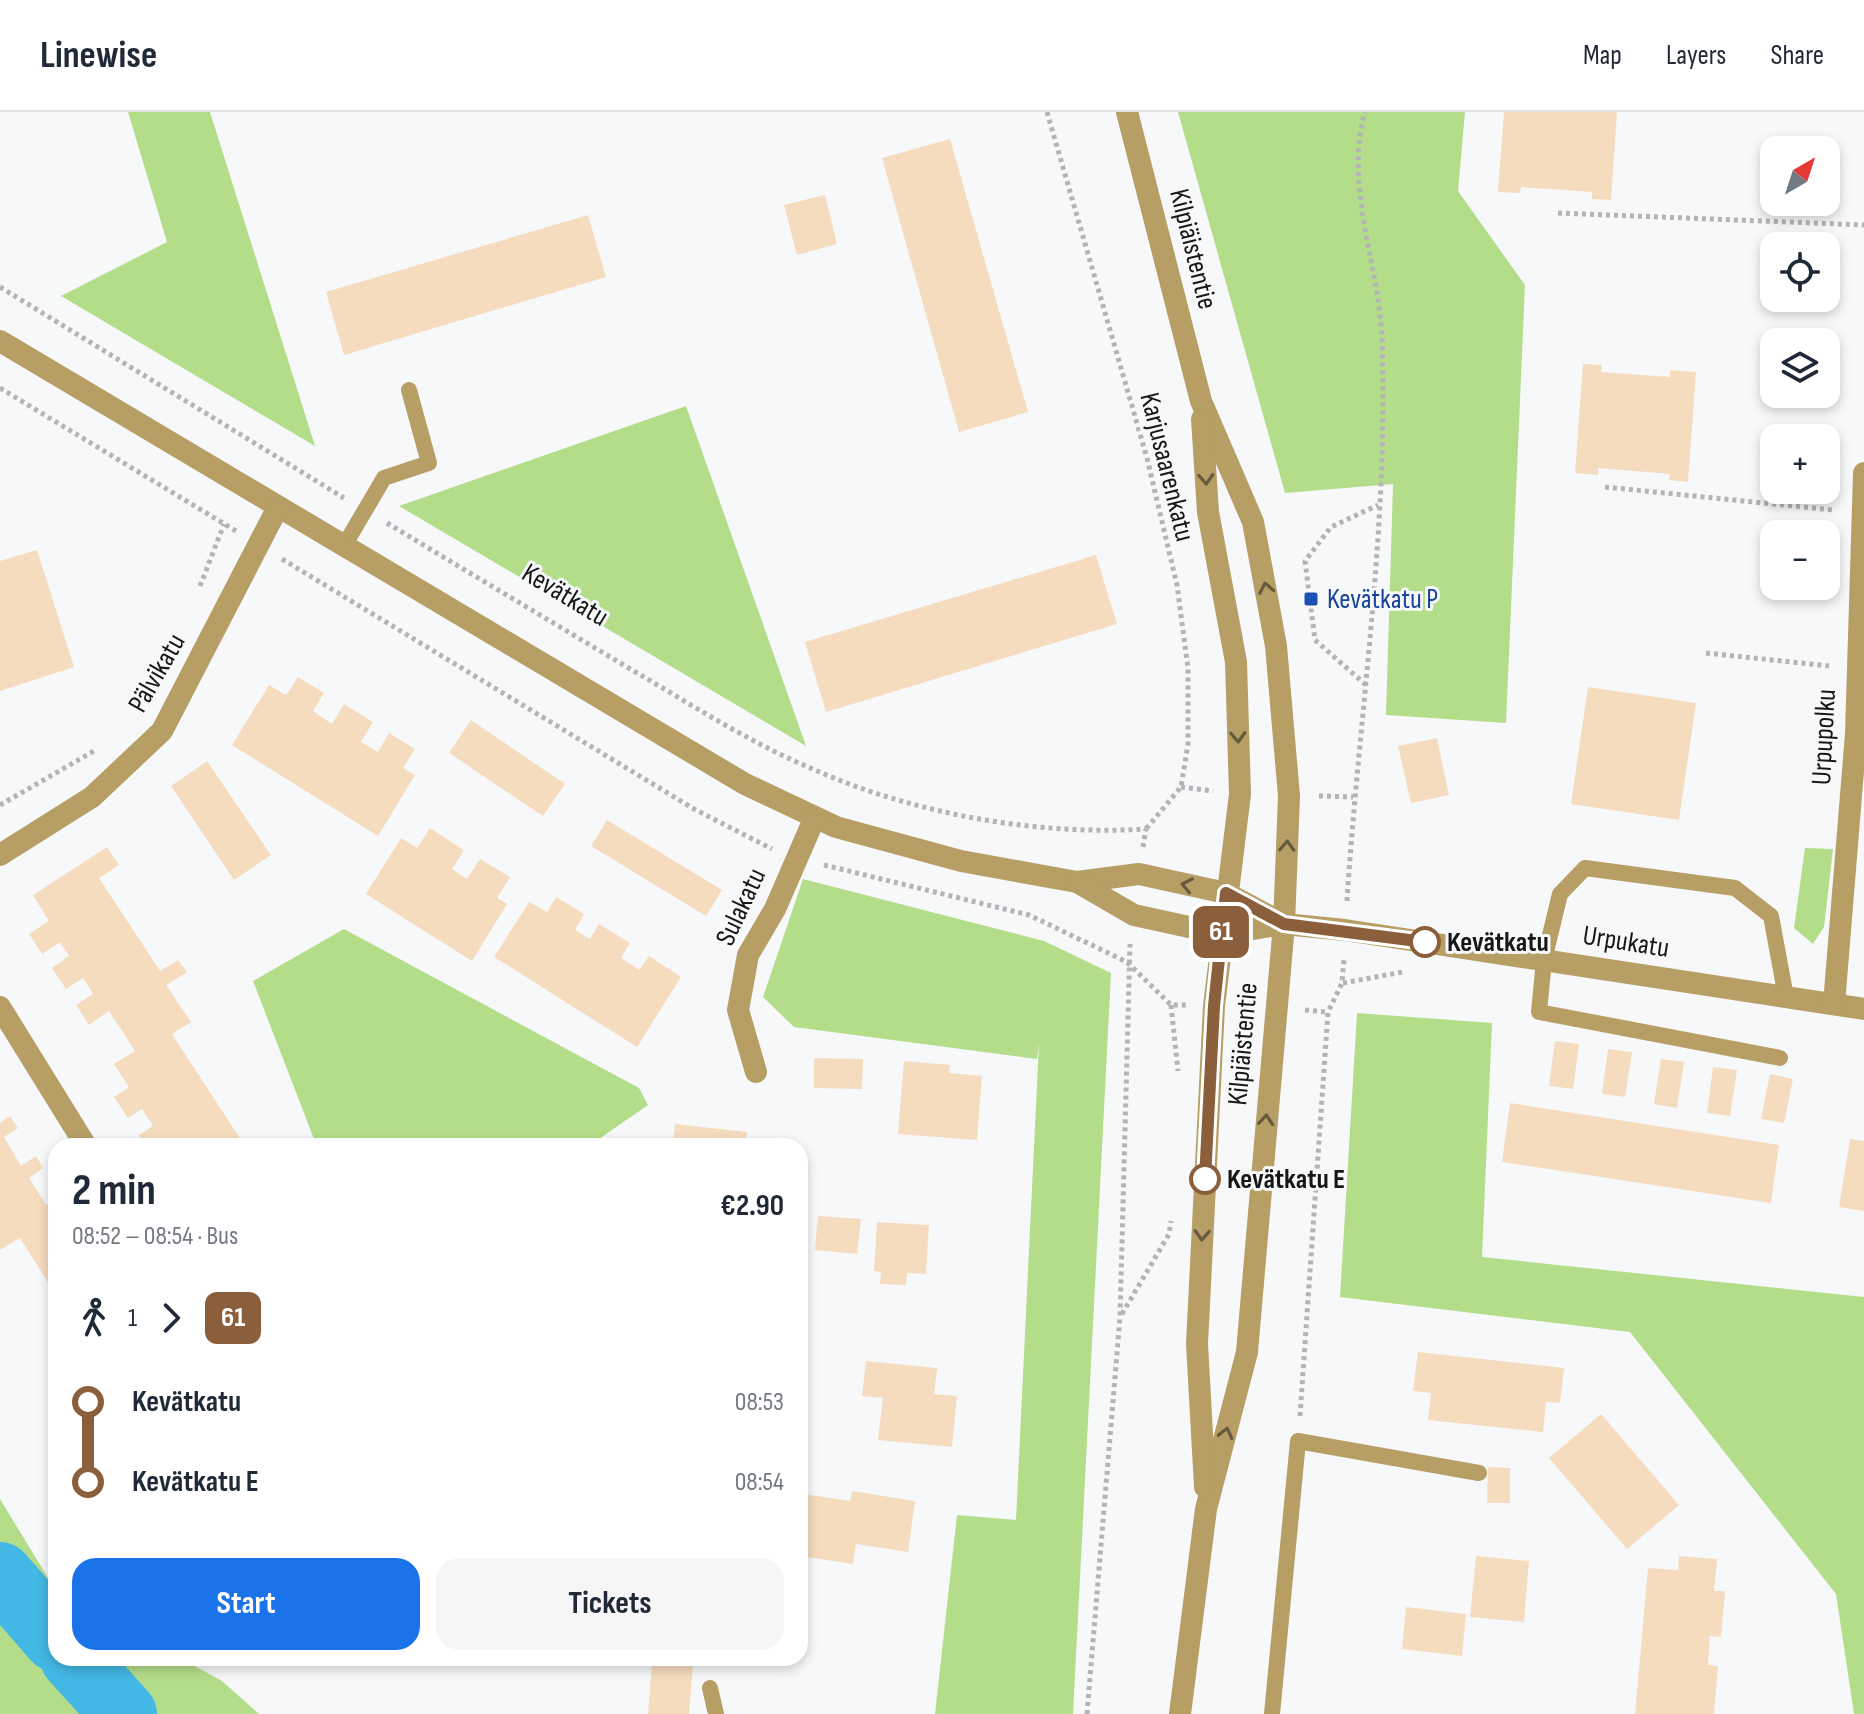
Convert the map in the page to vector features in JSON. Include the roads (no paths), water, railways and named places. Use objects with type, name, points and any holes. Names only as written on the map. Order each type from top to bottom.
[{"type":"street","name":"Kilpiäistentie","points":[[1127,112],[1201,401],[1253,522],[1276,646],[1289,796],[1284,924],[1247,1352],[1206,1509],[1180,1714]]},
{"type":"street","points":[[0,341],[745,784],[836,827],[961,861],[1077,882],[1139,874],[1226,893],[1284,924]]},
{"type":"street","name":"Kilpiäistentie","points":[[1201,401],[1208,512],[1236,662],[1240,794],[1214,1006],[1197,1344],[1206,1509]]},
{"type":"street","name":"Urpupolku","points":[[1834,1004],[1858,668],[1864,473]]},
{"type":"street","name":"Pälvikatu","points":[[0,855],[92,797],[162,731],[278,507]]},
{"type":"street","name":"Sulakatu","points":[[756,1072],[738,1010],[748,955],[775,909],[815,817]]},
{"type":"street","points":[[1077,882],[1134,915],[1221,934],[1284,924]]},
{"type":"street","name":"Urpukatu","points":[[1284,924],[1345,930],[1864,1009]]},
{"type":"street","points":[[0,1007],[81,1138]]},
{"type":"lane","points":[[344,546],[384,478],[429,463],[409,390]]},
{"type":"lane","points":[[1780,1058],[1539,1012],[1544,960],[1560,894],[1585,868],[1735,888],[1771,916],[1786,997]]},
{"type":"lane","points":[[1272,1714],[1298,1441],[1479,1473]]},
{"type":"lane","points":[[710,1688],[716,1714]]},
{"type":"waterway","points":[[0,1575],[48,1630]]},
{"type":"waterway","points":[[80,1666],[124,1714]]},
{"type":"place","name":"Kevätkatu P","points":[[1311,599]]},
{"type":"place","name":"Kevätkatu","points":[[1425,942]]},
{"type":"place","name":"Kevätkatu E","points":[[1205,1179]]}]
